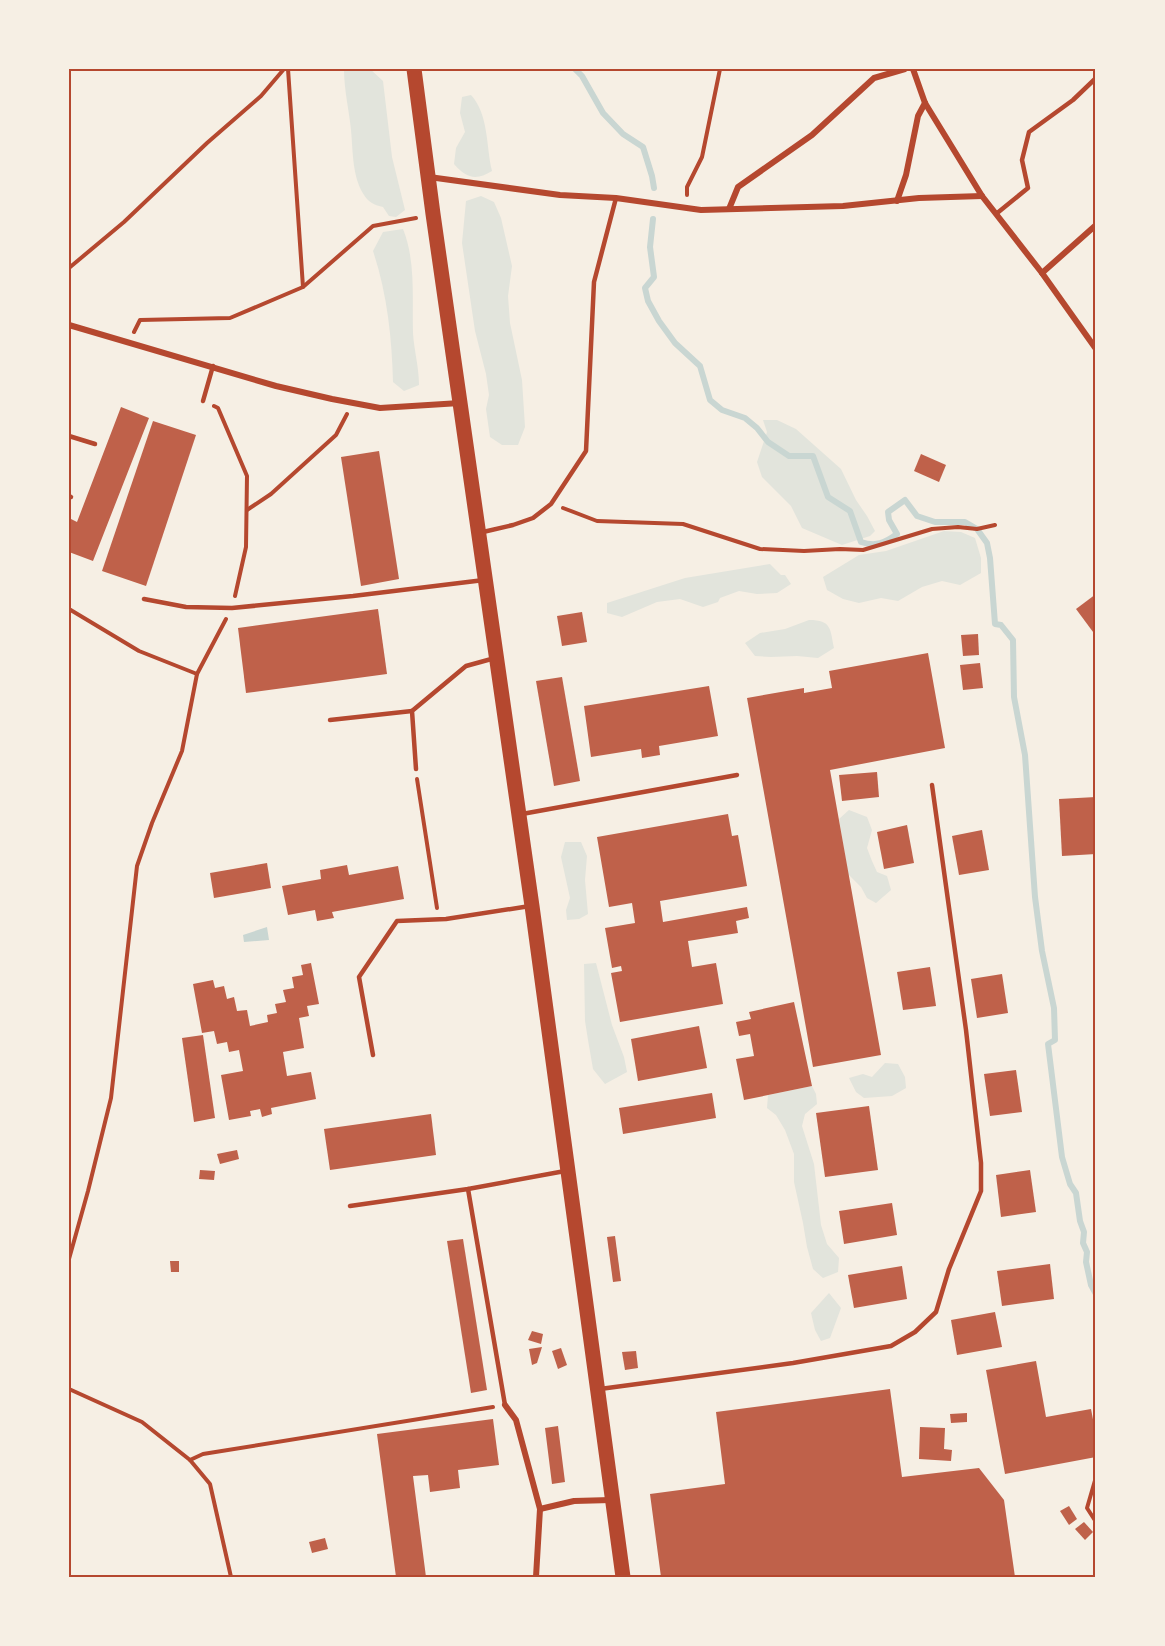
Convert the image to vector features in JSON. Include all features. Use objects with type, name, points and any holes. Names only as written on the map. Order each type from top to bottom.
[{"type":"main road","points":[[414,69],[520,814],[623,1577]]},
{"type":"street","points":[[729,209],[738,187],[812,135],[874,78],[905,69]]},
{"type":"street","points":[[913,69],[925,103],[982,196],[1042,273],[1096,349]]},
{"type":"street","points":[[897,201],[906,175],[918,116],[925,103]]},
{"type":"street","points":[[428,177],[560,195],[616,198],[701,210],[843,206],[982,196]]},
{"type":"street","points":[[1042,273],[1096,225]]},
{"type":"street","points":[[69,325],[276,386],[353,403],[380,408],[460,403]]},
{"type":"street","points":[[505,1405],[516,1420],[540,1509],[536,1577]]},
{"type":"street","points":[[540,1509],[574,1501],[612,1500]]},
{"type":"lane","points":[[996,214],[1028,188],[1022,160],[1029,132],[1073,100],[1096,78]]},
{"type":"lane","points":[[480,532],[533,518],[551,504],[586,451],[594,282],[616,198]]},
{"type":"lane","points":[[203,401],[213,366]]},
{"type":"lane","points":[[69,436],[95,444]]},
{"type":"lane","points":[[144,599],[186,607],[232,608],[353,597],[486,579]]},
{"type":"lane","points":[[330,720],[412,711],[466,666],[497,657]]},
{"type":"lane","points":[[412,711],[416,769]]},
{"type":"lane","points":[[520,814],[736,775]]},
{"type":"lane","points":[[597,1389],[793,1363],[891,1346],[915,1332],[936,1312],[949,1269],[981,1191],[981,1163],[966,1030],[932,785]]},
{"type":"lane","points":[[373,1055],[359,976],[397,921],[439,919],[532,906]]},
{"type":"lane","points":[[350,1206],[468,1190],[568,1171]]},
{"type":"lane","points":[[468,1190],[505,1405]]},
{"type":"path","points":[[69,268],[124,222],[207,143],[261,96],[286,69]]},
{"type":"path","points":[[286,69],[303,287]]},
{"type":"path","points":[[687,208],[687,187],[702,157],[720,69]]},
{"type":"path","points":[[128,343],[140,320],[230,318],[303,287],[374,226],[433,214]]},
{"type":"path","points":[[69,1259],[111,1098],[137,866],[182,751],[197,674],[232,608],[246,547],[247,476],[218,408],[203,401]]},
{"type":"path","points":[[247,510],[271,494],[336,435],[353,403]]},
{"type":"path","points":[[551,504],[597,521],[683,524],[760,549],[864,550],[932,529],[958,527],[977,529],[995,525]]},
{"type":"path","points":[[69,609],[139,651],[197,674]]},
{"type":"path","points":[[416,769],[439,919]]},
{"type":"path","points":[[69,1389],[142,1422],[190,1460],[210,1484],[231,1577]]},
{"type":"path","points":[[190,1460],[203,1454],[505,1405]]},
{"type":"path","points":[[1096,1477],[1087,1509],[1096,1522]]},
{"type":"shaded area","points":[[344,69],[370,69],[383,81],[392,157],[405,210],[396,217],[389,216],[383,207],[368,200],[357,180]]},
{"type":"shaded area","points":[[471,95],[484,121],[492,171],[476,177],[467,175],[454,164],[456,148],[465,132],[460,113],[462,97]]},
{"type":"shaded area","points":[[481,196],[494,202],[501,218],[512,266],[508,296],[510,323],[522,380],[525,427],[518,445],[502,445],[490,437],[486,409],[489,395],[486,374],[475,331],[462,243],[466,201]]},
{"type":"shaded area","points":[[403,229],[412,267],[413,333],[419,385],[404,391],[393,382],[388,316],[373,251],[383,232]]},
{"type":"shaded area","points":[[763,420],[777,420],[796,429],[841,469],[875,531],[870,536],[842,545],[802,528],[791,506],[762,477],[757,462],[767,432]]},
{"type":"shaded area","points":[[944,531],[961,532],[975,538],[981,558],[981,573],[960,585],[942,581],[922,587],[898,601],[881,598],[859,603],[843,599],[827,590],[823,577],[859,555],[886,551]]},
{"type":"shaded area","points":[[770,564],[781,575],[785,575],[791,584],[777,593],[757,594],[739,591],[703,607],[680,599],[657,602],[622,617],[607,613],[607,603],[685,578]]},
{"type":"shaded area","points":[[809,620],[817,620],[826,624],[832,636],[834,648],[818,658],[755,656],[745,643],[760,633],[785,629]]},
{"type":"shaded area","points":[[849,810],[867,817],[872,830],[867,848],[877,872],[887,876],[891,890],[876,903],[867,898],[861,887],[848,874],[839,819]]},
{"type":"shaded area","points":[[565,842],[581,842],[587,856],[585,880],[588,914],[579,919],[567,920],[566,910],[570,898],[561,857]]},
{"type":"shaded area","points":[[267,927],[269,940],[244,942],[243,935]]},
{"type":"shaded area","points":[[596,963],[627,1072],[605,1084],[593,1069],[585,1021],[584,964]]},
{"type":"shaded area","points":[[885,1063],[898,1064],[905,1077],[906,1088],[892,1096],[864,1098],[856,1092],[849,1078],[863,1074],[872,1077]]},
{"type":"shaded area","points":[[812,1086],[817,1104],[805,1114],[802,1126],[814,1164],[821,1225],[827,1244],[839,1258],[838,1272],[823,1278],[813,1269],[807,1247],[794,1182],[794,1154],[785,1130],[776,1115],[767,1108],[768,1095]]},
{"type":"shaded area","points":[[829,1293],[841,1308],[830,1338],[821,1341],[815,1330],[811,1313]]},
{"type":"building","points":[[121,407],[149,418],[93,561],[69,552],[69,518],[77,522]]},
{"type":"building","points":[[153,421],[196,435],[146,586],[102,571]]},
{"type":"building","points":[[379,451],[399,579],[361,586],[341,457]]},
{"type":"building","points":[[921,454],[946,465],[939,482],[914,471]]},
{"type":"building","points":[[1096,594],[1096,636],[1076,609]]},
{"type":"building","points":[[378,609],[387,674],[246,693],[238,628]]},
{"type":"building","points":[[582,612],[587,642],[562,646],[557,616]]},
{"type":"building","points":[[978,634],[979,655],[963,656],[961,635]]},
{"type":"building","points":[[928,653],[945,748],[830,770],[881,1055],[813,1067],[747,698],[804,688],[804,693],[832,688],[829,671]]},
{"type":"building","points":[[980,663],[983,688],[963,690],[960,665]]},
{"type":"building","points":[[562,677],[580,781],[554,786],[536,681]]},
{"type":"building","points":[[709,686],[718,736],[659,746],[660,755],[642,758],[641,749],[591,757],[584,706]]},
{"type":"building","points":[[877,772],[879,797],[842,801],[839,775]]},
{"type":"building","points":[[1096,797],[1096,854],[1062,856],[1059,799]]},
{"type":"building","points":[[728,814],[732,836],[738,835],[747,886],[660,901],[663,922],[747,907],[749,918],[736,921],[738,933],[688,941],[692,967],[716,963],[723,1004],[620,1022],[611,973],[622,971],[621,966],[612,968],[605,928],[635,923],[632,903],[609,907],[597,837]]},
{"type":"building","points":[[907,825],[914,863],[884,869],[877,832]]},
{"type":"building","points":[[982,830],[989,870],[959,875],[952,836]]},
{"type":"building","points":[[267,863],[271,888],[214,898],[210,873]]},
{"type":"building","points":[[347,865],[349,875],[398,866],[404,899],[332,912],[334,918],[317,921],[315,910],[288,915],[282,886],[321,879],[320,870]]},
{"type":"building","points":[[311,963],[319,1004],[307,1006],[309,1016],[299,1018],[304,1048],[283,1052],[287,1076],[311,1072],[316,1099],[271,1108],[272,1114],[262,1117],[260,1109],[250,1111],[251,1116],[229,1120],[221,1075],[243,1071],[239,1050],[229,1052],[227,1042],[217,1044],[214,1031],[202,1033],[193,984],[213,980],[215,988],[224,986],[227,999],[234,997],[237,1011],[247,1010],[250,1026],[268,1022],[267,1015],[277,1013],[275,1004],[286,1002],[283,990],[294,988],[292,977],[303,975],[301,965]]},
{"type":"building","points":[[930,967],[936,1006],[903,1010],[897,972]]},
{"type":"building","points":[[1002,974],[1008,1013],[977,1018],[971,979]]},
{"type":"building","points":[[794,1002],[812,1086],[744,1100],[736,1059],[754,1056],[750,1034],[739,1036],[736,1022],[751,1019],[749,1012]]},
{"type":"building","points":[[699,1026],[707,1068],[638,1081],[631,1039]]},
{"type":"building","points":[[203,1035],[215,1118],[194,1122],[182,1038]]},
{"type":"building","points":[[1016,1070],[1022,1112],[990,1116],[984,1074]]},
{"type":"building","points":[[712,1093],[716,1118],[623,1134],[619,1108]]},
{"type":"building","points":[[869,1106],[878,1170],[825,1177],[816,1113]]},
{"type":"building","points":[[431,1114],[436,1155],[330,1170],[324,1129]]},
{"type":"building","points":[[237,1150],[239,1159],[220,1164],[217,1154]]},
{"type":"building","points":[[200,1170],[215,1171],[214,1180],[199,1179]]},
{"type":"building","points":[[1030,1170],[1036,1212],[1001,1217],[996,1175]]},
{"type":"building","points":[[892,1203],[897,1235],[844,1244],[839,1211]]},
{"type":"building","points":[[615,1236],[621,1281],[613,1282],[607,1237]]},
{"type":"building","points":[[463,1239],[487,1390],[471,1393],[447,1241]]},
{"type":"building","points":[[170,1261],[179,1261],[179,1272],[171,1272]]},
{"type":"building","points":[[1050,1264],[1054,1299],[1002,1306],[997,1271]]},
{"type":"building","points":[[902,1266],[907,1299],[854,1308],[848,1275]]},
{"type":"building","points":[[995,1312],[1002,1347],[957,1355],[951,1320]]},
{"type":"building","points":[[532,1331],[543,1334],[541,1344],[528,1340]]},
{"type":"building","points":[[542,1347],[537,1363],[532,1365],[529,1349]]},
{"type":"building","points":[[561,1348],[567,1365],[558,1369],[552,1351]]},
{"type":"building","points":[[636,1351],[638,1368],[625,1370],[622,1352]]},
{"type":"building","points":[[1036,1361],[1046,1417],[1091,1409],[1096,1435],[1096,1457],[1005,1474],[986,1370]]},
{"type":"building","points":[[890,1389],[902,1477],[979,1468],[1004,1500],[1015,1577],[661,1577],[650,1494],[725,1484],[716,1412]]},
{"type":"building","points":[[967,1413],[967,1422],[951,1423],[950,1414]]},
{"type":"building","points":[[493,1419],[499,1465],[458,1470],[460,1488],[430,1492],[428,1475],[413,1476],[426,1577],[396,1577],[377,1434]]},
{"type":"building","points":[[558,1426],[565,1482],[552,1484],[545,1428]]},
{"type":"building","points":[[920,1427],[945,1428],[944,1449],[952,1450],[951,1461],[919,1459]]},
{"type":"building","points":[[1069,1506],[1077,1519],[1069,1525],[1060,1511]]},
{"type":"building","points":[[1084,1522],[1093,1532],[1085,1540],[1075,1529]]},
{"type":"building","points":[[325,1538],[328,1549],[312,1553],[309,1542]]},
{"type":"waterway","points":[[575,69],[582,76],[603,113],[623,134],[643,147],[654,188]]},
{"type":"waterway","points":[[653,219],[650,247],[654,277],[645,288],[648,301],[675,343],[700,366],[710,400],[722,410],[745,418],[768,442],[789,456],[813,456],[828,497],[850,511],[861,542],[880,543],[897,534],[889,520],[888,512],[905,500],[917,516],[935,522],[965,522],[977,529],[987,543],[995,624],[1001,625],[1013,640],[1014,697],[1025,755],[1035,897],[1042,951],[1054,1008],[1055,1040],[1048,1044],[1062,1157],[1070,1184],[1076,1193],[1084,1232],[1083,1243],[1087,1252],[1086,1262],[1091,1285],[1096,1294]]}]
